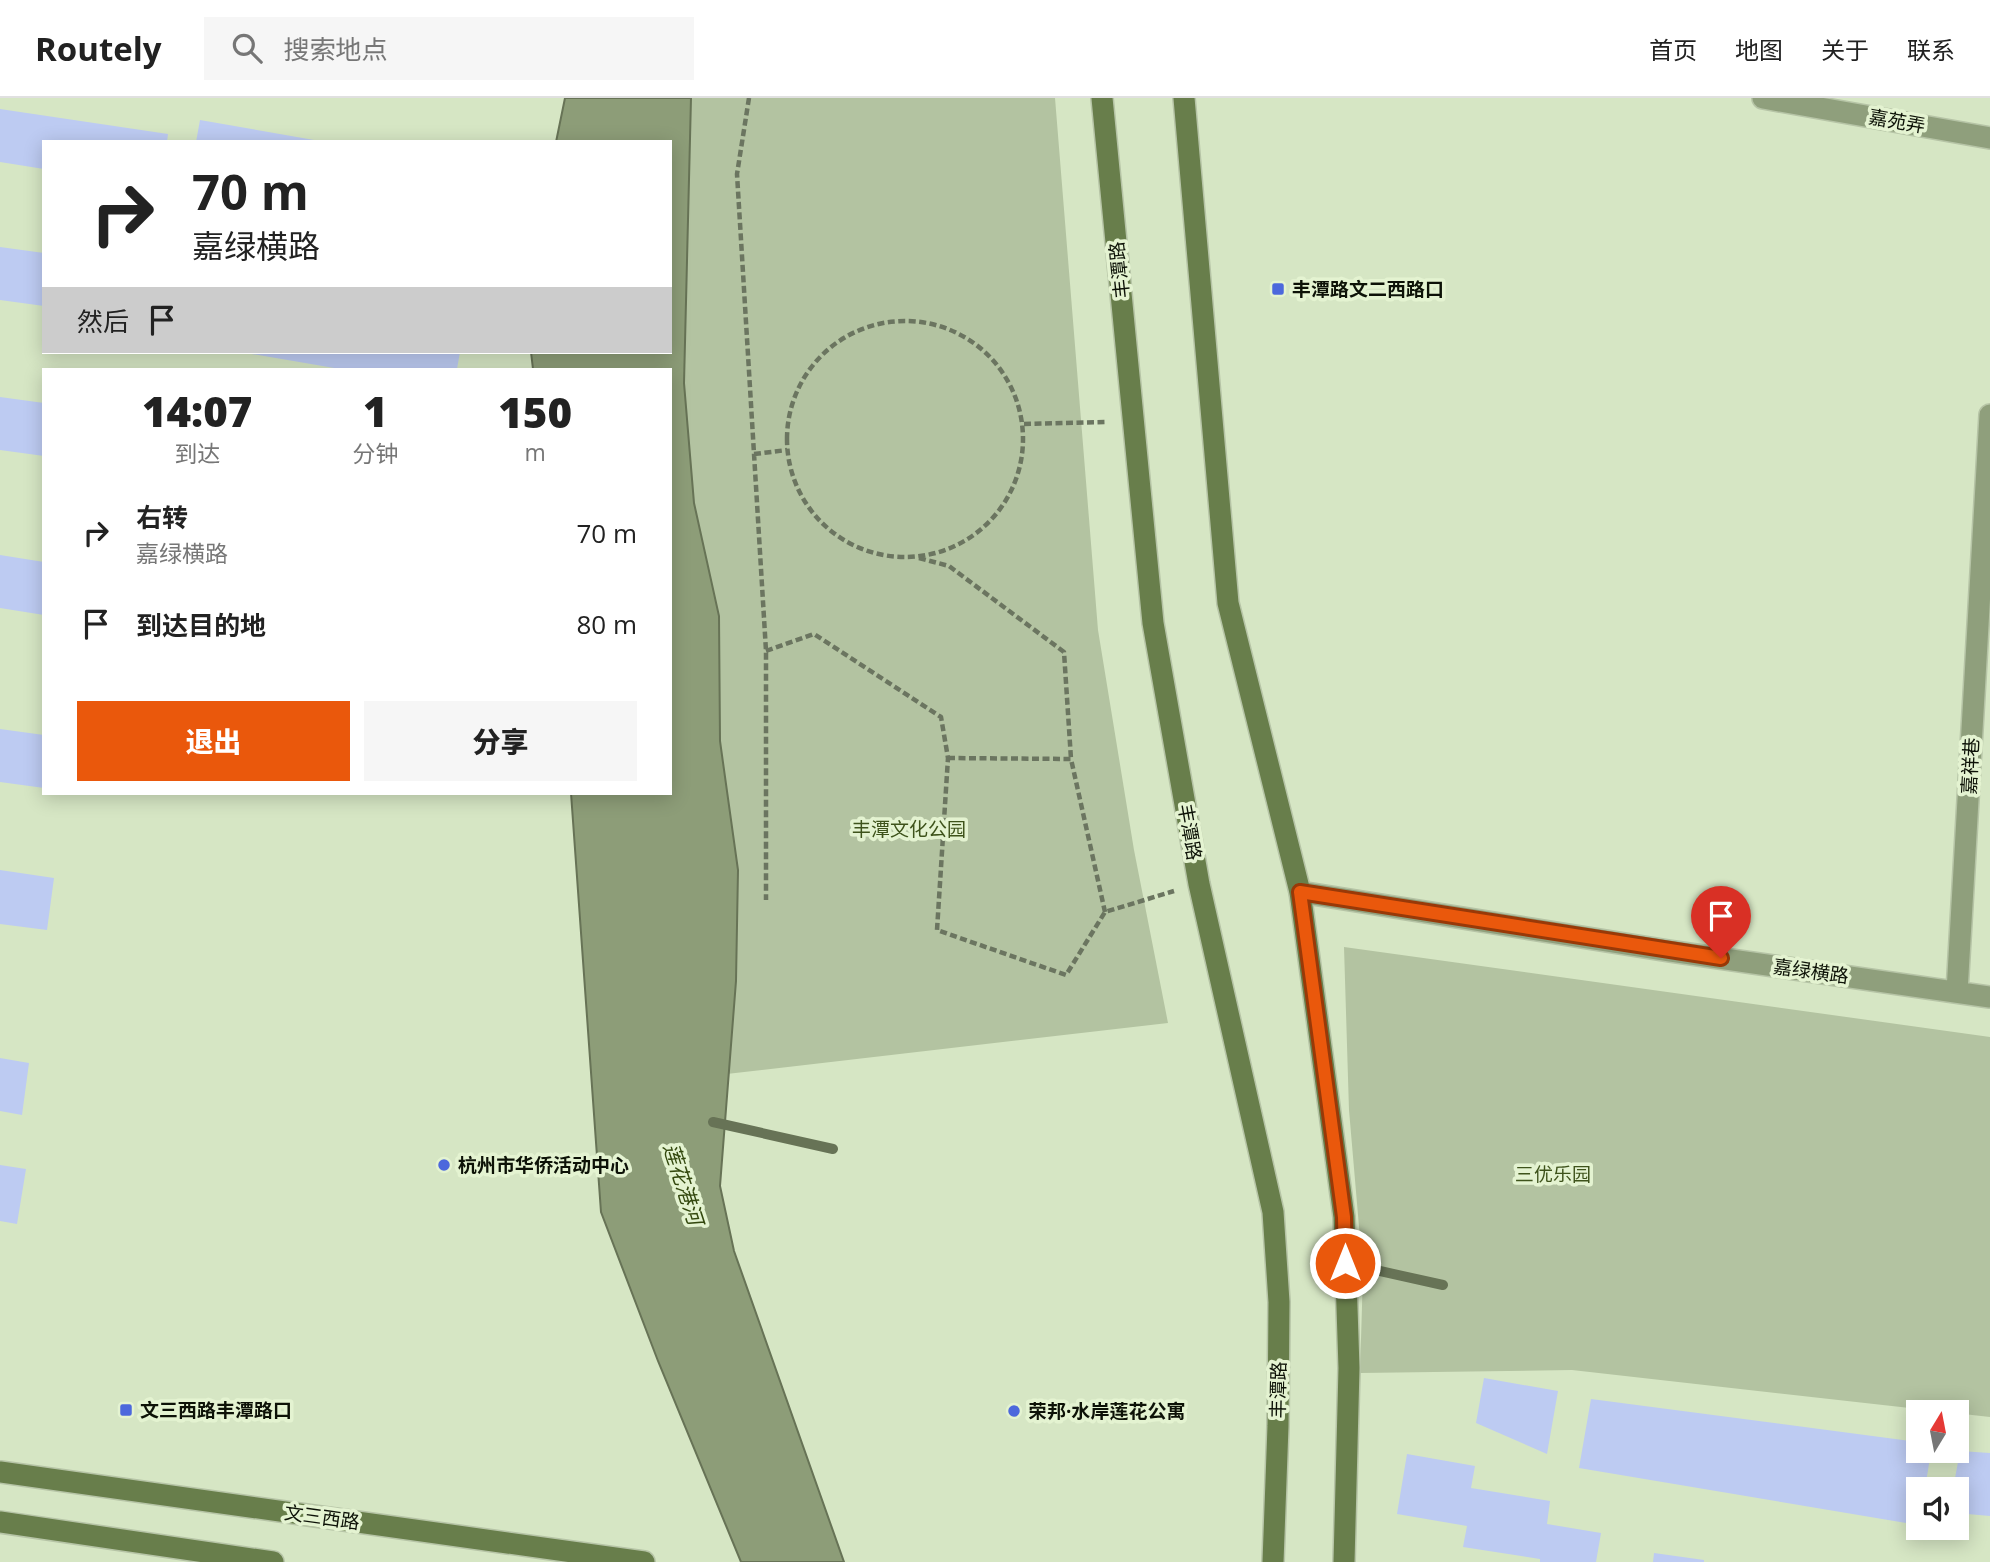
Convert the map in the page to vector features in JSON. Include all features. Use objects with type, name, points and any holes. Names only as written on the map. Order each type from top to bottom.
[{"type":"main road","name":"丰潭路","points":[[1102,98],[1153,624],[1199,884],[1273,1212],[1279,1302],[1273,1562]]},
{"type":"main road","points":[[1184,98],[1227,603],[1300,892],[1344,1217],[1349,1368],[1344,1562]]},
{"type":"main road","name":"文三西路","points":[[0,1472],[645,1562]]},
{"type":"main road","points":[[0,1522],[273,1562]]},
{"type":"street","name":"嘉苑弄","points":[[1763,98],[1990,138]]},
{"type":"street","name":"嘉祥巷","points":[[1957,992],[1990,415]]},
{"type":"street","name":"嘉绿横路","points":[[1300,892],[1668,951],[1990,997]]},
{"type":"path","points":[[749,98],[737,174],[766,651],[766,900]]},
{"type":"path","points":[[917,557],[948,550],[976,535],[999,513],[1015,486],[1021,466],[1024,424],[1012,385],[987,352],[953,330],[913,321],[872,325],[835,343],[807,372],[790,409],[786,450],[795,486],[816,518],[845,541],[880,555],[917,557],[949,566],[1064,652],[1071,760],[1105,912]]},
{"type":"path","points":[[1024,424],[1134,421]]},
{"type":"path","points":[[754,454],[786,450]]},
{"type":"path","points":[[766,651],[814,634],[941,717],[948,758],[937,930],[1066,975],[1105,912],[1199,884]]},
{"type":"path","points":[[948,758],[1071,760]]},
{"type":"green space","name":"丰潭文化公园","points":[[675,98],[1055,98],[1098,630],[1134,850],[1168,1023],[709,1076],[670,368],[671,140]]},
{"type":"green space","name":"三优乐园","points":[[1344,947],[1990,1037],[1990,1417],[1969,1415],[1969,1400],[1906,1400],[1906,1408],[1572,1370],[1360,1373],[1363,1273],[1349,1110]]},
{"type":"water","name":"莲花港河","points":[[565,98],[691,98],[684,383],[694,503],[719,616],[720,741],[738,870],[736,981],[720,1186],[734,1251],[844,1562],[741,1562],[658,1361],[601,1212],[571,795],[672,795],[672,368],[533,368],[531,354],[672,354],[672,140],[556,140]]},
{"type":"building","points":[[0,109],[168,134],[167,140],[42,140],[42,169],[0,162]]},
{"type":"building","points":[[200,120],[314,140],[196,140]]},
{"type":"building","points":[[0,247],[42,253],[42,306],[0,300]]},
{"type":"building","points":[[252,354],[460,354],[457,368],[334,368]]},
{"type":"building","points":[[0,397],[42,403],[42,456],[0,450]]},
{"type":"building","points":[[0,555],[42,562],[42,615],[0,608]]},
{"type":"building","points":[[0,729],[42,735],[42,788],[0,782]]},
{"type":"building","points":[[0,870],[54,878],[47,930],[0,924]]},
{"type":"building","points":[[0,1058],[29,1063],[22,1115],[0,1111]]},
{"type":"building","points":[[0,1165],[26,1169],[17,1224],[0,1221]]},
{"type":"building","points":[[1484,1378],[1558,1391],[1547,1454],[1476,1423]]},
{"type":"building","points":[[1591,1399],[1906,1440],[1906,1463],[1929,1463],[1927,1477],[1906,1477],[1906,1523],[1579,1468]]},
{"type":"building","points":[[1969,1452],[1990,1453],[1990,1516],[1969,1514],[1969,1477],[1955,1477],[1958,1463],[1969,1463]]},
{"type":"building","points":[[1407,1454],[1475,1466],[1471,1488],[1550,1501],[1547,1524],[1601,1533],[1596,1562],[1540,1562],[1540,1559],[1463,1547],[1467,1526],[1397,1514]]},
{"type":"building","points":[[1654,1553],[1704,1560],[1704,1562],[1653,1562]]},
{"type":"waterway","points":[[713,1122],[833,1149]]},
{"type":"waterway","points":[[1344,1263],[1443,1285]]},
{"type":"place","name":"丰潭路文二西路口","points":[[1278,289]]},
{"type":"place","name":"杭州市华侨活动中心","points":[[444,1165]]},
{"type":"place","name":"文三西路丰潭路口","points":[[126,1410]]},
{"type":"place","name":"荣邦·水岸莲花公寓","points":[[1014,1411]]},
{"type":"route","points":[[1345,1263],[1344,1217],[1300,892],[1721,958]]}]
